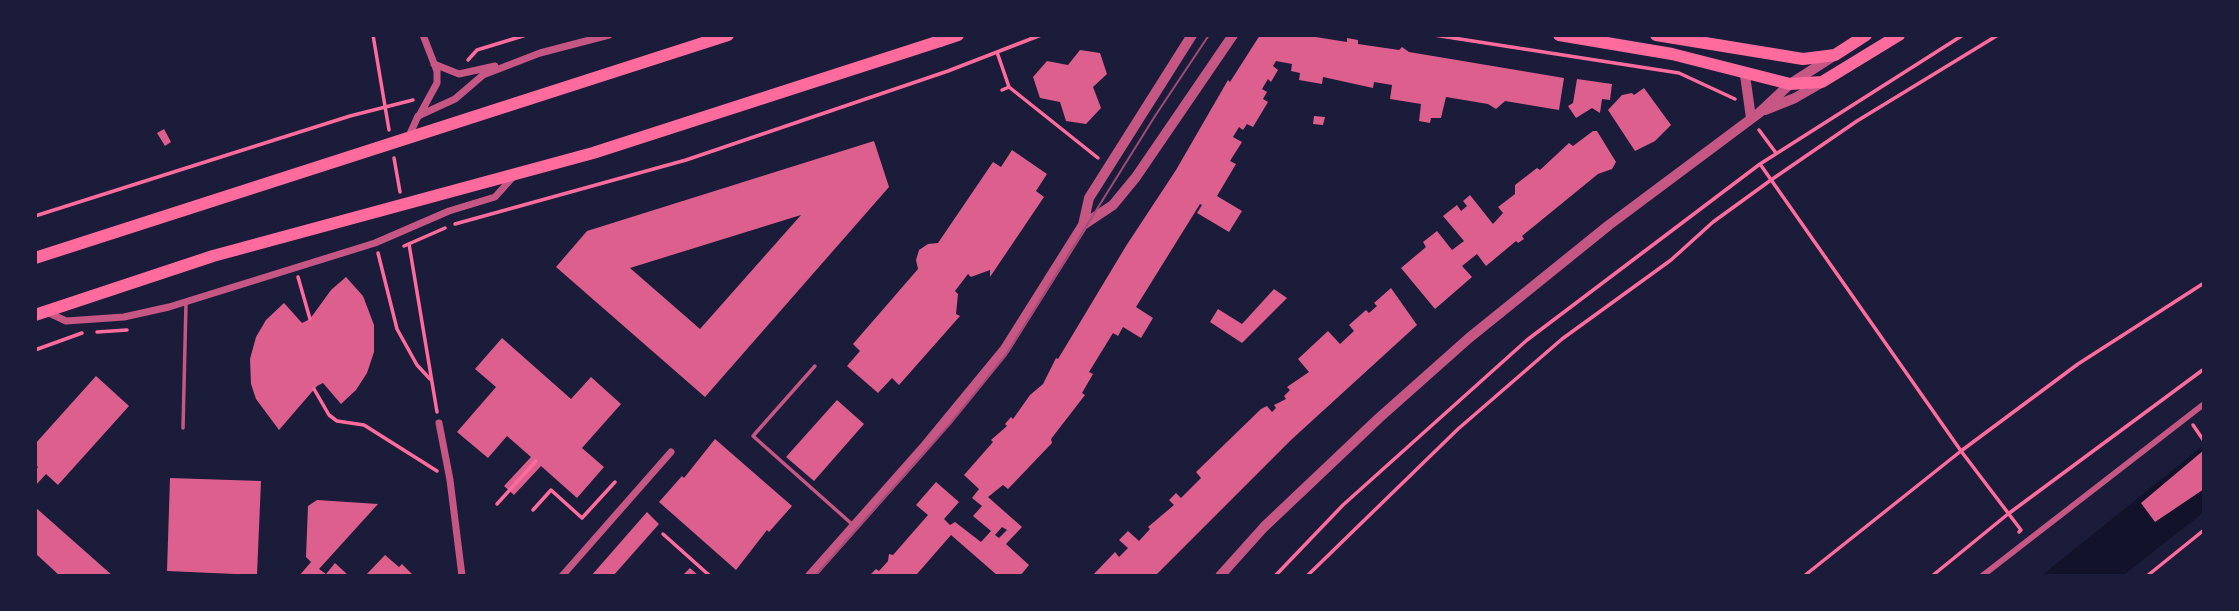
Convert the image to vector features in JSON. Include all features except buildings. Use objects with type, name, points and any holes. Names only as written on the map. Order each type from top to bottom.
[{"type":"main road","points":[[35,258],[728,35]]},
{"type":"main road","points":[[41,313],[213,256],[513,177],[958,35]]},
{"type":"main road","points":[[1559,35],[1672,54],[1745,75],[1790,84],[1822,82],[1899,35]]},
{"type":"main road","points":[[1656,35],[1794,59],[1835,55],[1866,35]]},
{"type":"street","points":[[409,136],[434,89],[437,71],[423,35]]},
{"type":"street","points":[[434,64],[459,74],[506,64],[609,35]]},
{"type":"street","points":[[810,576],[1005,349],[1083,225],[1089,198],[1105,171],[1192,35]]},
{"type":"street","points":[[1083,225],[1113,205],[1136,177],[1233,35]]},
{"type":"street","points":[[1220,576],[1265,527],[1369,427],[1469,338],[1608,225],[1755,116],[1790,84],[1835,55]]},
{"type":"street","points":[[418,116],[455,99],[483,75],[506,64]]},
{"type":"street","points":[[1745,75],[1755,116]]},
{"type":"street","points":[[1755,116],[1822,82]]},
{"type":"street","points":[[41,313],[66,321],[124,317],[296,267],[376,247],[449,211],[495,197],[513,177]]},
{"type":"street","points":[[1982,576],[2204,404]]},
{"type":"street","points":[[439,423],[450,480],[461,576]]},
{"type":"street","points":[[562,576],[671,452]]},
{"type":"lane","points":[[183,428],[186,301]]},
{"type":"lane","points":[[815,366],[753,436],[854,526]]},
{"type":"path","points":[[459,74],[477,50],[526,35]]},
{"type":"path","points":[[432,381],[417,365],[397,329],[376,247],[394,249],[436,234],[448,226],[686,160],[948,71],[1041,35]]},
{"type":"path","points":[[1434,35],[1679,73],[1739,102]]},
{"type":"path","points":[[1275,576],[1343,505],[1527,340],[1760,164],[1963,35]]},
{"type":"path","points":[[1307,576],[1458,429],[1562,339],[1671,260],[1713,222],[1771,180],[1857,121],[1998,35]]},
{"type":"path","points":[[373,37],[390,134]]},
{"type":"path","points":[[997,52],[1009,88],[1096,154],[1105,171]]},
{"type":"path","points":[[1002,90],[1009,88]]},
{"type":"path","points":[[35,216],[350,116],[408,102],[434,89]]},
{"type":"path","points":[[1762,134],[1776,153]]},
{"type":"path","points":[[392,147],[402,202]]},
{"type":"path","points":[[1760,164],[1961,451],[2021,530],[2017,534]]},
{"type":"path","points":[[409,243],[439,423]]},
{"type":"path","points":[[296,267],[310,319]]},
{"type":"path","points":[[1804,576],[1961,451],[2115,338],[2204,284]]},
{"type":"path","points":[[1932,576],[2008,514],[2204,369]]},
{"type":"path","points":[[314,389],[329,415],[337,421],[364,425],[450,480]]},
{"type":"path","points":[[2194,427],[2203,439]]},
{"type":"path","points":[[497,504],[536,461]]},
{"type":"path","points":[[533,510],[551,490],[582,518],[615,482]]},
{"type":"path","points":[[2147,576],[2204,530]]},
{"type":"path","points":[[663,534],[710,576]]},
{"type":"shaded area","points":[[2204,445],[2204,512],[2122,576],[2041,576]]},
{"type":"tram line","points":[[815,576],[950,424],[1006,355],[1155,116],[1209,35]]}]
